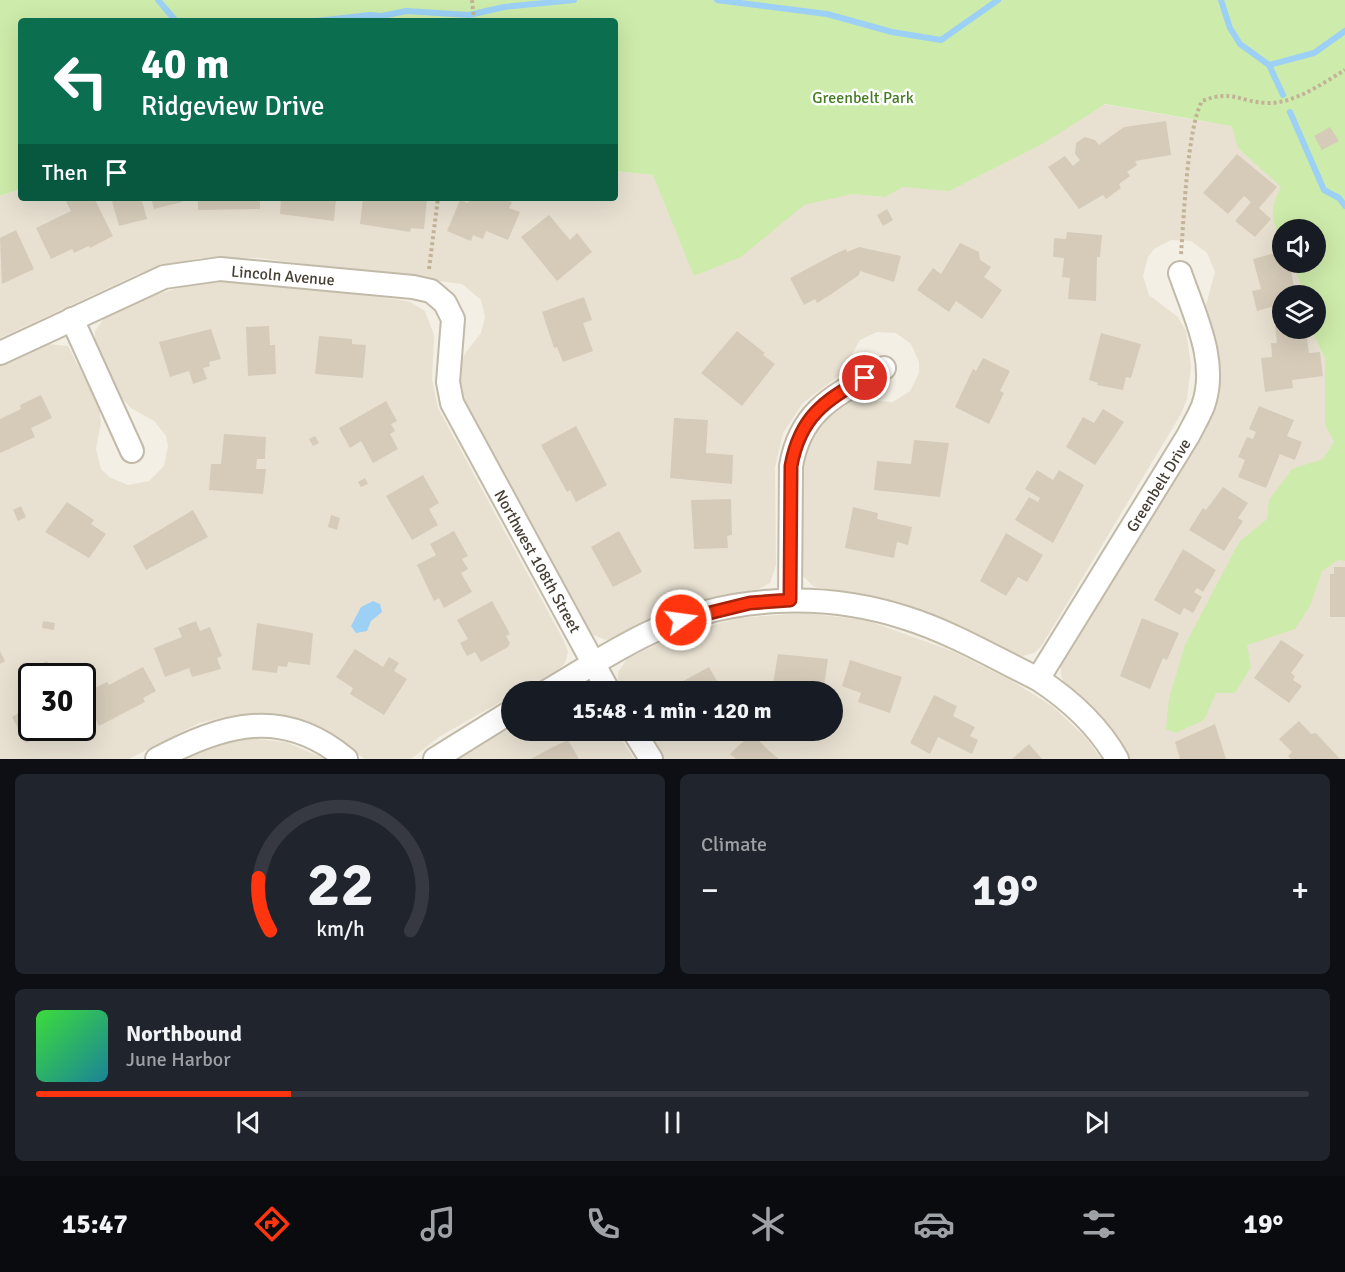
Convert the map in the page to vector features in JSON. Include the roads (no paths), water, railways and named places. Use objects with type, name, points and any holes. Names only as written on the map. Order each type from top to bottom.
[{"type":"street","name":"Lincoln Avenue","points":[[0,353],[164,277],[220,269],[426,290],[445,303],[453,319],[448,382],[452,404],[465,431]]},
{"type":"street","name":"Greenbelt Drive","points":[[1038,679],[1188,436],[1203,404],[1208,381],[1207,358],[1180,273]]},
{"type":"street","points":[[72,319],[132,451]]},
{"type":"street","points":[[790,600],[791,466],[794,446],[807,420],[828,399],[884,368]]},
{"type":"street","name":"Northwest 108th Street","points":[[465,431],[604,681]]},
{"type":"street","points":[[565,681],[648,633],[681,620],[750,603],[790,600],[838,602],[906,618],[1038,679],[1058,692],[1092,724],[1117,759]]},
{"type":"street","points":[[435,759],[501,718]]},
{"type":"street","points":[[157,759],[214,732],[243,726],[288,729],[330,745],[346,759]]},
{"type":"street","points":[[640,741],[651,759]]},
{"type":"water","points":[[373,601],[380,604],[382,612],[371,621],[367,631],[356,633],[351,626],[361,607]]},
{"type":"waterway","points":[[158,0],[173,18]]},
{"type":"waterway","points":[[343,18],[382,16],[406,11],[469,15],[504,7],[574,0]]},
{"type":"waterway","points":[[717,0],[827,14],[892,32],[941,40],[998,0]]},
{"type":"waterway","points":[[1221,0],[1230,28],[1240,44],[1269,65],[1283,95]]},
{"type":"waterway","points":[[1269,65],[1314,53],[1345,31]]},
{"type":"waterway","points":[[1290,112],[1324,190],[1339,198],[1345,206]]},
{"type":"park label","name":"Greenbelt Park","points":[[863,97]]}]
